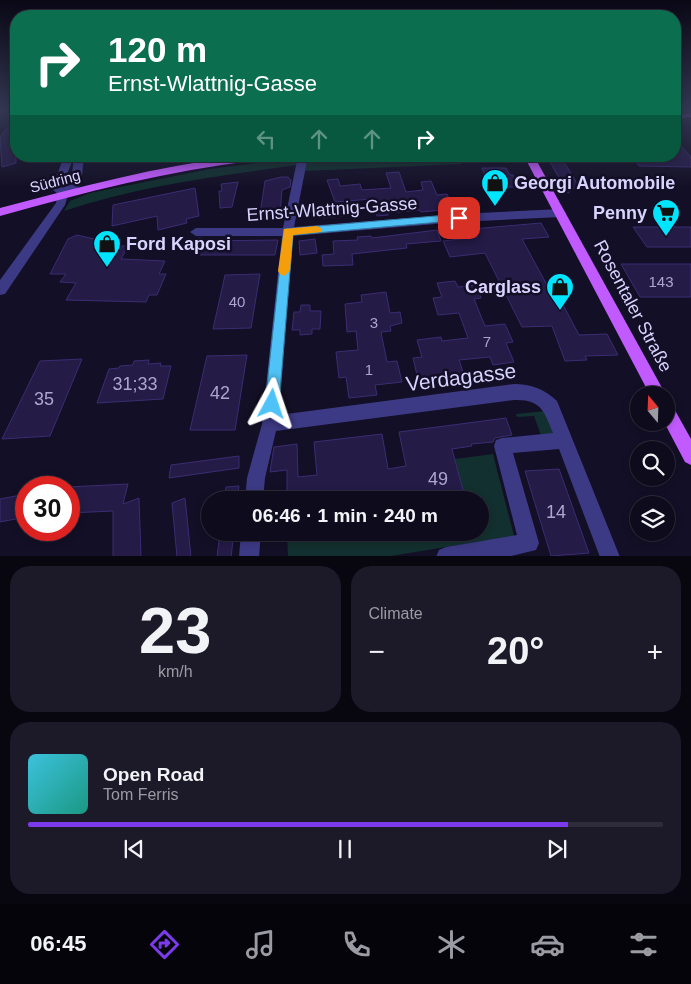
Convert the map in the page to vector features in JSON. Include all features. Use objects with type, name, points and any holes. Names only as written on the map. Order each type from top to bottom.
[{"type":"main road","name":"Südring","points":[[0,212],[130,178],[229,162]]},
{"type":"main road","name":"Rosentaler Straße","points":[[532,162],[653,386]]},
{"type":"main road","points":[[675,427],[691,456]]},
{"type":"street","points":[[64,194],[57,189],[67,162]]},
{"type":"street","points":[[0,290],[61,203],[64,194],[76,185],[78,162]]},
{"type":"street","points":[[255,491],[256,478],[270,424],[288,232],[302,162]]},
{"type":"street","name":"Ernst-Wlattnig-Gasse","points":[[196,232],[288,232],[459,218],[561,213]]},
{"type":"street","name":"Verdagasse","points":[[270,424],[530,391],[541,396],[551,407],[610,556]]},
{"type":"street","points":[[446,556],[529,543],[502,446],[565,440]]},
{"type":"street","points":[[249,556],[250,541]]},
{"type":"green space","points":[[267,162],[297,162],[297,165],[150,188],[64,211],[70,201],[90,193],[210,169]]},
{"type":"green space","points":[[306,162],[461,162],[462,164],[305,171]]},
{"type":"green space","points":[[546,411],[553,433],[542,438],[534,416],[517,417],[516,414]]},
{"type":"green space","points":[[493,454],[514,536],[489,540],[489,491],[463,491],[455,459]]},
{"type":"green space","points":[[287,541],[483,541],[391,556],[288,556]]},
{"type":"building","points":[[10,136],[10,162],[16,163],[2,167],[0,137]]},
{"type":"building","points":[[681,146],[691,157],[691,167],[639,166],[636,162],[681,162]]},
{"type":"building","points":[[550,162],[564,162],[578,185],[568,193]]},
{"type":"building","points":[[482,168],[506,168],[510,175],[513,175],[519,187],[504,187],[501,179],[486,178]]},
{"type":"building","points":[[399,172],[406,192],[423,190],[421,182],[431,181],[437,195],[447,194],[454,209],[421,212],[420,210],[377,216],[372,199],[335,202],[327,180],[338,179],[340,186],[360,184],[362,190],[391,188],[386,173]]},
{"type":"building","points":[[288,177],[291,180],[290,187],[282,190],[280,214],[260,214],[265,181]]},
{"type":"building","points":[[238,182],[232,207],[220,208],[219,191],[222,191],[221,184]]},
{"type":"building","points":[[195,188],[199,216],[186,219],[187,223],[158,230],[157,216],[112,226],[113,205]]},
{"type":"building","points":[[340,204],[342,216],[323,218],[321,206]]},
{"type":"building","points":[[541,223],[549,237],[522,239],[554,298],[559,297],[579,335],[607,334],[618,355],[585,356],[587,360],[565,361],[552,326],[522,327],[485,253],[450,257],[443,241],[477,237],[472,229]]},
{"type":"building","name":"Penny","points":[[633,227],[691,227],[691,247],[647,247]]},
{"type":"building","points":[[437,230],[441,241],[406,244],[407,248],[352,254],[353,265],[323,266],[322,255],[334,254],[333,241],[358,240],[357,237],[371,236],[372,238]]},
{"type":"building","name":"Ford Kaposi","points":[[77,235],[107,242],[107,246],[128,246],[121,259],[165,261],[159,274],[166,274],[157,295],[149,295],[146,302],[66,300],[76,283],[60,282],[66,274],[50,274],[68,239]]},
{"type":"building","points":[[199,238],[202,238],[203,241],[278,240],[275,255],[194,255]]},
{"type":"building","points":[[315,239],[317,253],[300,255],[299,241]]},
{"type":"building","points":[[621,264],[691,264],[691,297],[640,297]]},
{"type":"building","points":[[260,274],[251,328],[213,329],[225,275]]},
{"type":"building","points":[[455,281],[458,287],[476,285],[481,298],[474,299],[485,326],[505,324],[513,342],[506,343],[514,362],[493,365],[490,357],[459,360],[466,381],[443,384],[440,376],[418,379],[413,358],[422,357],[417,340],[441,337],[442,341],[468,338],[459,313],[438,315],[433,298],[442,297],[437,283]]},
{"type":"building","points":[[386,292],[390,313],[400,312],[402,323],[390,326],[391,331],[381,332],[387,362],[397,361],[402,382],[375,385],[377,395],[349,398],[346,377],[339,378],[336,352],[358,350],[356,331],[347,332],[345,304],[362,302],[361,295]]},
{"type":"building","points":[[301,305],[310,305],[310,311],[321,311],[320,329],[312,329],[312,334],[300,335],[300,330],[292,330],[294,312],[300,312]]},
{"type":"building","points":[[247,355],[235,430],[190,430],[207,356]]},
{"type":"building","points":[[82,359],[50,436],[2,439],[40,361]]},
{"type":"building","points":[[149,360],[148,364],[161,363],[160,366],[171,366],[163,399],[97,403],[109,369],[133,365],[134,361]]},
{"type":"building","points":[[506,418],[512,435],[495,438],[493,442],[471,444],[472,446],[452,449],[463,491],[287,491],[287,470],[270,472],[274,447],[297,444],[298,477],[317,475],[314,442],[382,434],[388,469],[406,466],[399,432]]},
{"type":"building","points":[[239,456],[239,468],[169,478],[171,465]]},
{"type":"building","points":[[559,469],[589,553],[551,556],[525,471]]},
{"type":"building","points":[[128,484],[123,504],[139,498],[141,556],[113,556],[113,511],[80,512],[80,486]]},
{"type":"building","points":[[239,486],[238,491],[225,491],[226,487]]},
{"type":"building","points":[[15,496],[15,519],[0,522],[0,499]]},
{"type":"building","points":[[185,498],[191,556],[177,556],[172,503]]},
{"type":"building","points":[[219,541],[233,541],[231,556],[217,556]]},
{"type":"slow traffic","points":[[284,271],[288,232],[317,229]]},
{"type":"place","name":"Georgi Automobile","points":[[495,207]]},
{"type":"place","name":"Penny","points":[[666,237]]},
{"type":"place","name":"Ford Kaposi","points":[[107,268]]},
{"type":"place","name":"Carglass","points":[[560,311]]},
{"type":"route","points":[[272,404],[288,232],[459,218]]}]
